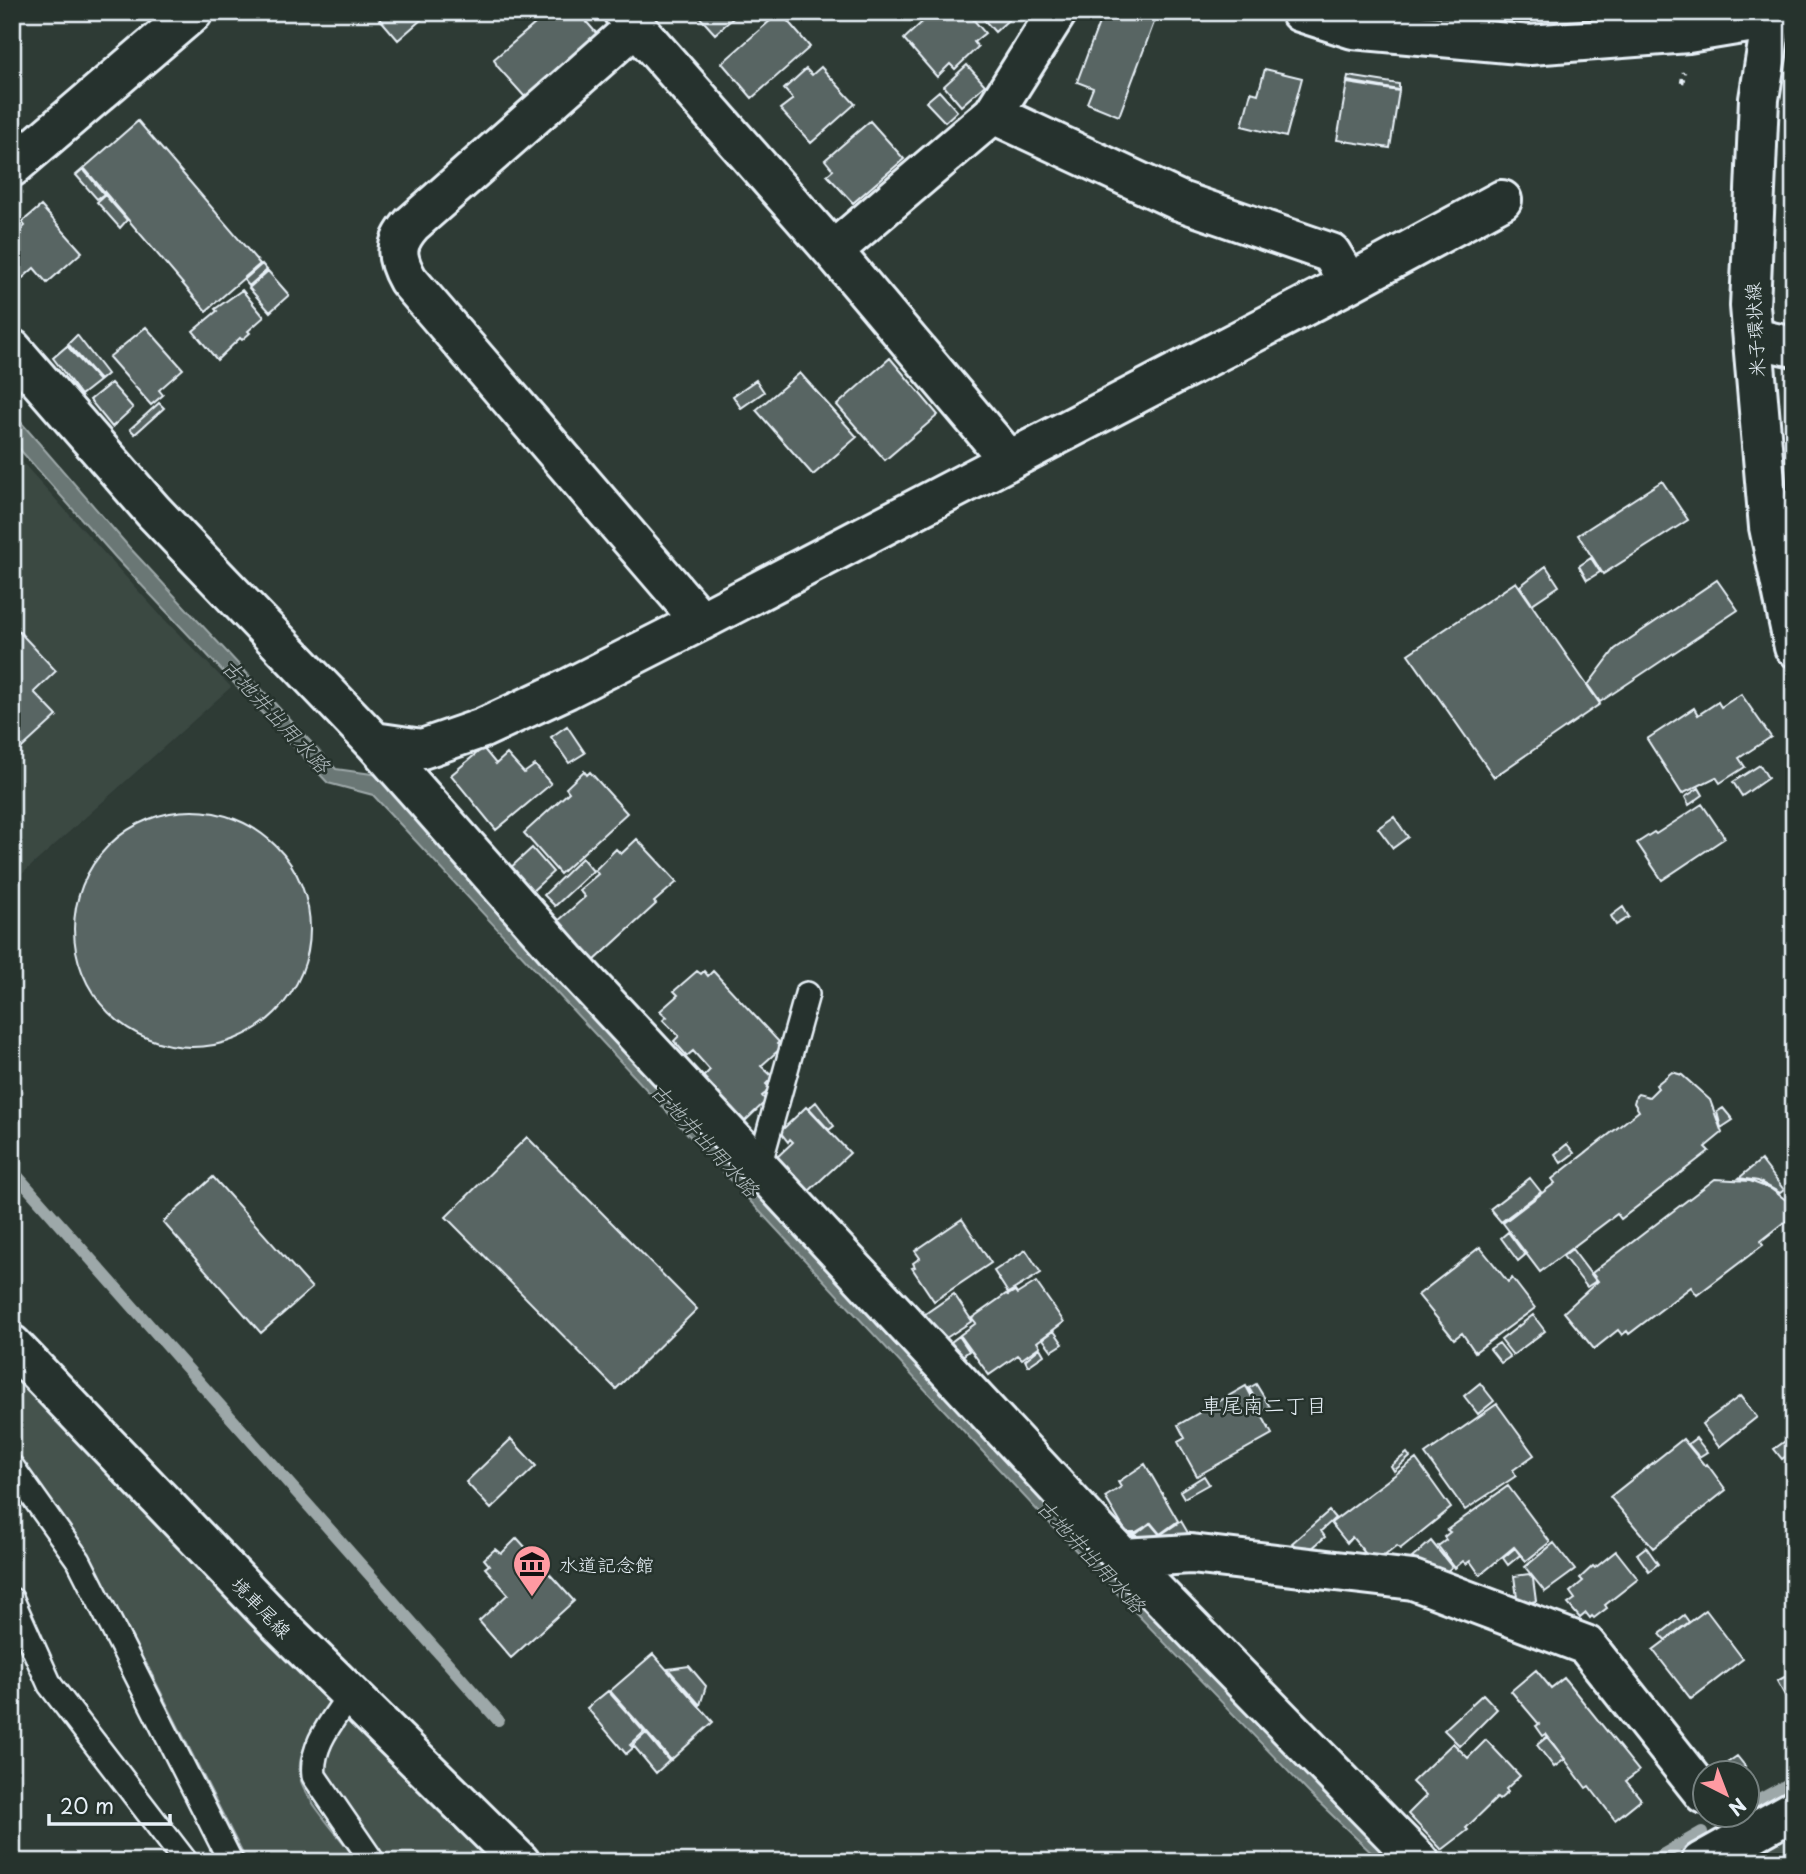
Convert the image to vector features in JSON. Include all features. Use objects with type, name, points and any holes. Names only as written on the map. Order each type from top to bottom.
[{"type":"street","points":[[12,167],[193,12]]},
{"type":"street","points":[[833,251],[993,114],[1057,12]]},
{"type":"street","points":[[1300,12],[1353,29],[1530,46],[1688,33],[1777,14]]},
{"type":"street","name":"米子環状線","points":[[1777,14],[1759,99],[1750,306],[1769,527],[1794,647]]},
{"type":"street","points":[[701,621],[408,280],[399,264],[399,242],[412,224],[629,20],[833,251],[1009,460]]},
{"type":"street","points":[[993,114],[1180,201],[1331,253],[1349,283]]},
{"type":"street","points":[[374,741],[422,749],[483,728],[701,621],[1349,283],[1502,200]]},
{"type":"street","points":[[1753,338],[1794,347]]},
{"type":"street","points":[[12,349],[153,511],[374,741],[568,962],[1123,1558],[1420,1862]]},
{"type":"street","name":"境車尾線","points":[[12,1345],[279,1625],[520,1862]]},
{"type":"street","points":[[1123,1558],[1191,1554],[1413,1580],[1586,1645],[1690,1776]]},
{"type":"street","points":[[1760,1819],[1794,1810]]},
{"type":"street","points":[[1701,1862],[1729,1828]]},
{"type":"lane","points":[[759,1167],[807,994]]},
{"type":"lane","points":[[12,1467],[79,1561],[231,1862]]},
{"type":"lane","points":[[12,1600],[50,1685],[186,1862]]},
{"type":"lane","points":[[350,1694],[320,1740],[312,1762],[314,1776],[373,1862]]},
{"type":"shaded area","points":[[12,451],[161,616],[231,687],[12,883]]},
{"type":"shaded area","points":[[12,1373],[330,1698],[332,1705],[304,1747],[300,1777],[316,1808],[359,1862],[247,1862],[146,1663],[142,1664],[85,1553],[12,1451]]},
{"type":"shaded area","points":[[351,1713],[494,1862],[388,1862],[322,1775],[321,1758],[342,1722]]},
{"type":"shaded area","points":[[1794,1832],[1794,1862],[1742,1862]]},
{"type":"water","name":"古地井出用水路","points":[[12,412],[129,547],[336,769],[379,775],[1406,1862],[1381,1862],[1309,1793],[1036,1509],[373,795],[328,783],[116,558],[23,453],[12,439]]},
{"type":"building","points":[[374,12],[430,12],[398,40]]},
{"type":"building","points":[[549,12],[556,15],[559,12],[578,12],[597,34],[525,97],[497,66],[494,59]]},
{"type":"building","points":[[695,12],[740,12],[715,34]]},
{"type":"building","points":[[780,12],[810,47],[752,98],[722,63]]},
{"type":"building","points":[[933,12],[967,12],[985,33],[974,42],[978,47],[955,69],[950,64],[937,77],[904,39]]},
{"type":"building","points":[[977,12],[1017,12],[995,32]]},
{"type":"building","points":[[1103,12],[1144,12],[1156,17],[1119,116],[1087,103],[1093,88],[1077,82]]},
{"type":"building","points":[[967,65],[985,85],[961,106],[944,86]]},
{"type":"building","points":[[821,67],[855,104],[811,143],[780,109],[793,99],[784,89],[806,69],[812,75]]},
{"type":"building","points":[[1265,69],[1302,78],[1286,137],[1242,126],[1251,92],[1258,94]]},
{"type":"building","points":[[1348,76],[1399,84],[1399,90],[1347,81]]},
{"type":"building","points":[[1347,83],[1399,91],[1390,148],[1337,140]]},
{"type":"building","points":[[939,91],[957,111],[945,122],[926,102]]},
{"type":"building","points":[[138,121],[260,264],[206,311],[84,168]]},
{"type":"building","points":[[870,121],[904,159],[853,203],[827,175],[833,170],[825,160]]},
{"type":"building","points":[[83,169],[104,194],[97,199],[76,175]]},
{"type":"building","points":[[105,195],[127,220],[120,228],[97,202]]},
{"type":"building","points":[[41,206],[82,252],[47,283],[34,268],[17,283],[12,277],[12,238],[25,226],[22,222]]},
{"type":"building","points":[[262,264],[267,270],[249,286],[244,280]]},
{"type":"building","points":[[268,271],[289,295],[270,312],[249,288]]},
{"type":"building","points":[[242,290],[264,317],[248,331],[250,333],[242,340],[240,338],[217,360],[193,331],[217,311],[215,309]]},
{"type":"building","points":[[146,327],[183,369],[159,390],[163,395],[151,405],[109,357]]},
{"type":"building","points":[[77,335],[107,374],[100,380],[68,344]]},
{"type":"building","points":[[67,346],[99,381],[81,395],[53,358]]},
{"type":"building","points":[[890,358],[938,415],[885,460],[837,405]]},
{"type":"building","points":[[800,373],[857,437],[813,475],[756,410]]},
{"type":"building","points":[[756,380],[764,392],[741,408],[733,396]]},
{"type":"building","points":[[111,383],[133,408],[112,427],[90,400]]},
{"type":"building","points":[[159,403],[164,408],[135,434],[130,429]]},
{"type":"building","points":[[1662,481],[1688,520],[1603,574],[1578,535]]},
{"type":"building","points":[[1591,558],[1600,572],[1587,580],[1579,566]]},
{"type":"building","points":[[1546,566],[1559,586],[1532,604],[1520,586]]},
{"type":"building","points":[[1717,580],[1738,610],[1600,702],[1588,685],[1615,649]]},
{"type":"building","points":[[1516,582],[1600,704],[1494,777],[1408,654]]},
{"type":"building","points":[[12,624],[56,671],[34,692],[57,716],[12,757]]},
{"type":"building","points":[[1741,694],[1771,737],[1739,758],[1745,767],[1720,783],[1716,777],[1682,794],[1647,739],[1694,708],[1698,715],[1718,702],[1721,707]]},
{"type":"building","points":[[567,726],[585,753],[569,763],[551,737]]},
{"type":"building","points":[[483,748],[496,764],[507,754],[524,773],[535,765],[551,784],[496,830],[451,775]]},
{"type":"building","points":[[1760,765],[1768,778],[1742,796],[1733,782]]},
{"type":"building","points":[[584,771],[587,775],[590,772],[627,813],[560,874],[524,833],[569,792],[566,788]]},
{"type":"building","points":[[1699,788],[1703,795],[1689,805],[1685,797]]},
{"type":"building","points":[[1702,804],[1725,838],[1662,880],[1637,843]]},
{"type":"building","points":[[192,811],[237,820],[267,838],[283,854],[301,884],[310,929],[301,974],[283,1004],[267,1020],[237,1038],[192,1047],[147,1038],[117,1020],[101,1004],[83,974],[74,929],[83,884],[101,854],[117,838],[147,820]]},
{"type":"building","points":[[1394,817],[1408,837],[1393,848],[1378,828]]},
{"type":"building","points":[[637,839],[677,882],[594,961],[557,922],[585,897],[579,890],[598,874],[595,870],[616,849],[621,854]]},
{"type":"building","points":[[532,848],[553,872],[530,893],[508,870]]},
{"type":"building","points":[[582,858],[593,871],[555,906],[544,895]]},
{"type":"building","points":[[1623,907],[1629,917],[1616,925],[1611,916]]},
{"type":"building","points":[[697,971],[701,974],[704,971],[708,976],[713,971],[779,1042],[777,1044],[781,1048],[761,1066],[773,1077],[766,1084],[771,1089],[762,1096],[766,1101],[744,1122],[702,1078],[710,1070],[693,1051],[687,1056],[674,1041],[679,1036],[663,1020],[667,1017],[660,1011],[678,995],[674,991]]},
{"type":"building","points":[[1672,1072],[1682,1075],[1710,1100],[1722,1133],[1705,1147],[1709,1151],[1621,1219],[1617,1214],[1540,1272],[1503,1223],[1555,1183],[1552,1179],[1639,1111],[1634,1103],[1636,1096],[1638,1094],[1649,1097],[1658,1088],[1656,1085]]},
{"type":"building","points":[[816,1102],[834,1126],[829,1130],[809,1108]]},
{"type":"building","points":[[806,1107],[850,1153],[808,1192],[776,1158],[793,1142],[790,1139],[788,1142],[781,1133],[782,1130]]},
{"type":"building","points":[[1723,1108],[1733,1120],[1721,1128],[1717,1112]]},
{"type":"building","points":[[527,1137],[697,1309],[616,1389],[446,1217]]},
{"type":"building","points":[[1567,1144],[1574,1153],[1561,1163],[1555,1154]]},
{"type":"building","points":[[1761,1160],[1784,1190],[1780,1193],[1758,1181],[1739,1178]]},
{"type":"building","points":[[213,1177],[312,1288],[261,1333],[163,1222]]},
{"type":"building","points":[[1530,1178],[1541,1192],[1501,1222],[1490,1209]]},
{"type":"building","points":[[1715,1179],[1750,1181],[1771,1189],[1794,1206],[1794,1215],[1761,1241],[1763,1245],[1697,1295],[1691,1287],[1629,1334],[1627,1331],[1622,1335],[1618,1330],[1594,1349],[1564,1312],[1598,1281],[1592,1273]]},
{"type":"building","points":[[962,1219],[991,1263],[934,1301],[912,1268],[915,1267],[913,1263],[920,1258],[915,1251]]},
{"type":"building","points":[[1508,1232],[1525,1255],[1518,1261],[1501,1238]]},
{"type":"building","points":[[1480,1247],[1508,1282],[1512,1278],[1535,1308],[1475,1352],[1462,1333],[1454,1339],[1418,1295]]},
{"type":"building","points":[[1572,1249],[1596,1281],[1587,1287],[1563,1256]]},
{"type":"building","points":[[1026,1250],[1041,1273],[1008,1293],[994,1271]]},
{"type":"building","points":[[1036,1282],[1064,1322],[1037,1342],[1040,1346],[1022,1359],[1018,1355],[989,1375],[960,1335],[976,1323],[972,1318],[1006,1294],[1015,1291],[1017,1294]]},
{"type":"building","points":[[954,1294],[972,1321],[943,1340],[925,1314]]},
{"type":"building","points":[[1533,1315],[1545,1331],[1513,1355],[1501,1340]]},
{"type":"building","points":[[1054,1331],[1063,1344],[1052,1351],[1043,1339]]},
{"type":"building","points":[[959,1336],[969,1351],[961,1357],[951,1342]]},
{"type":"building","points":[[1499,1343],[1510,1357],[1501,1363],[1490,1349]]},
{"type":"building","points":[[1040,1348],[1044,1355],[1028,1366],[1025,1360]]},
{"type":"building","points":[[1480,1383],[1494,1401],[1478,1414],[1464,1396]]},
{"type":"building","points":[[1256,1384],[1270,1407],[1262,1411],[1249,1388]]},
{"type":"building","points":[[1246,1386],[1272,1434],[1197,1476],[1178,1442],[1185,1438],[1178,1425]]},
{"type":"building","points":[[1740,1396],[1757,1417],[1719,1447],[1702,1424]]},
{"type":"building","points":[[1497,1404],[1534,1455],[1513,1470],[1516,1476],[1465,1510],[1425,1454]]},
{"type":"building","points":[[1794,1435],[1794,1450],[1782,1459],[1774,1449]]},
{"type":"building","points":[[1696,1438],[1707,1452],[1699,1457],[1688,1444]]},
{"type":"building","points":[[511,1439],[536,1466],[491,1509],[466,1482]]},
{"type":"building","points":[[1683,1439],[1705,1466],[1707,1464],[1726,1490],[1653,1548],[1610,1497]]},
{"type":"building","points":[[1407,1453],[1410,1457],[1394,1471],[1391,1466]]},
{"type":"building","points":[[1416,1459],[1451,1508],[1400,1549],[1397,1546],[1374,1564],[1352,1537],[1347,1543],[1331,1523]]},
{"type":"building","points":[[1145,1464],[1178,1521],[1160,1534],[1151,1523],[1136,1532],[1126,1532],[1105,1497],[1121,1487],[1118,1482]]},
{"type":"building","points":[[1204,1476],[1209,1484],[1184,1498],[1180,1491]]},
{"type":"building","points":[[1508,1486],[1550,1542],[1526,1561],[1514,1547],[1480,1575],[1470,1561],[1466,1564],[1463,1561],[1455,1568],[1438,1546],[1446,1540],[1444,1537],[1450,1532],[1447,1530]]},
{"type":"building","points":[[1329,1511],[1335,1518],[1321,1531],[1325,1537],[1304,1555],[1292,1543]]},
{"type":"building","points":[[1181,1521],[1191,1538],[1164,1536],[1162,1540],[1127,1534],[1136,1534],[1150,1523],[1160,1535]]},
{"type":"building","points":[[517,1538],[574,1601],[511,1658],[479,1621],[508,1594],[485,1568],[489,1565],[484,1559],[495,1549],[501,1554]]},
{"type":"building","points":[[1431,1541],[1452,1567],[1443,1575],[1412,1558]]},
{"type":"building","points":[[1554,1543],[1575,1570],[1545,1592],[1525,1567]]},
{"type":"building","points":[[1646,1547],[1658,1564],[1649,1571],[1637,1554]]},
{"type":"building","points":[[1515,1548],[1520,1555],[1508,1565],[1503,1558]]},
{"type":"building","points":[[1616,1551],[1638,1579],[1605,1605],[1607,1608],[1594,1618],[1590,1618],[1586,1613],[1580,1618],[1568,1604],[1575,1599],[1570,1592],[1583,1581],[1580,1578],[1593,1566],[1595,1568]]},
{"type":"building","points":[[1529,1574],[1533,1579],[1536,1601],[1518,1605],[1514,1576]]},
{"type":"building","points":[[1706,1610],[1743,1659],[1691,1699],[1653,1650]]},
{"type":"building","points":[[1684,1615],[1689,1622],[1665,1640],[1660,1634]]},
{"type":"building","points":[[653,1654],[713,1722],[671,1760],[610,1691]]},
{"type":"building","points":[[689,1666],[706,1686],[700,1705],[668,1669]]},
{"type":"building","points":[[1536,1670],[1551,1688],[1564,1678],[1639,1771],[1626,1781],[1641,1799],[1615,1820],[1589,1786],[1586,1788],[1546,1734],[1543,1736],[1536,1726],[1539,1724],[1511,1691]]},
{"type":"building","points":[[1794,1672],[1794,1712],[1777,1681]]},
{"type":"building","points":[[608,1691],[644,1732],[630,1745],[633,1748],[626,1754],[587,1708]]},
{"type":"building","points":[[1483,1694],[1497,1709],[1460,1746],[1444,1730]]},
{"type":"building","points":[[646,1733],[669,1761],[656,1773],[633,1745]]},
{"type":"building","points":[[1547,1737],[1565,1759],[1554,1767],[1537,1745]]},
{"type":"building","points":[[1486,1740],[1520,1776],[1506,1789],[1508,1792],[1499,1800],[1497,1798],[1466,1828],[1468,1830],[1442,1850],[1408,1814],[1426,1796],[1412,1782],[1453,1743],[1468,1758]]},
{"type":"waterway","points":[[12,1170],[498,1720]]},
{"type":"waterway","points":[[1760,1799],[1794,1781]]},
{"type":"waterway","points":[[1650,1862],[1702,1832]]},
{"type":"place","name":"水道記念館","points":[[532,1598]]},
{"type":"district","name":"車尾南二丁目","points":[[1264,1404]]}]
